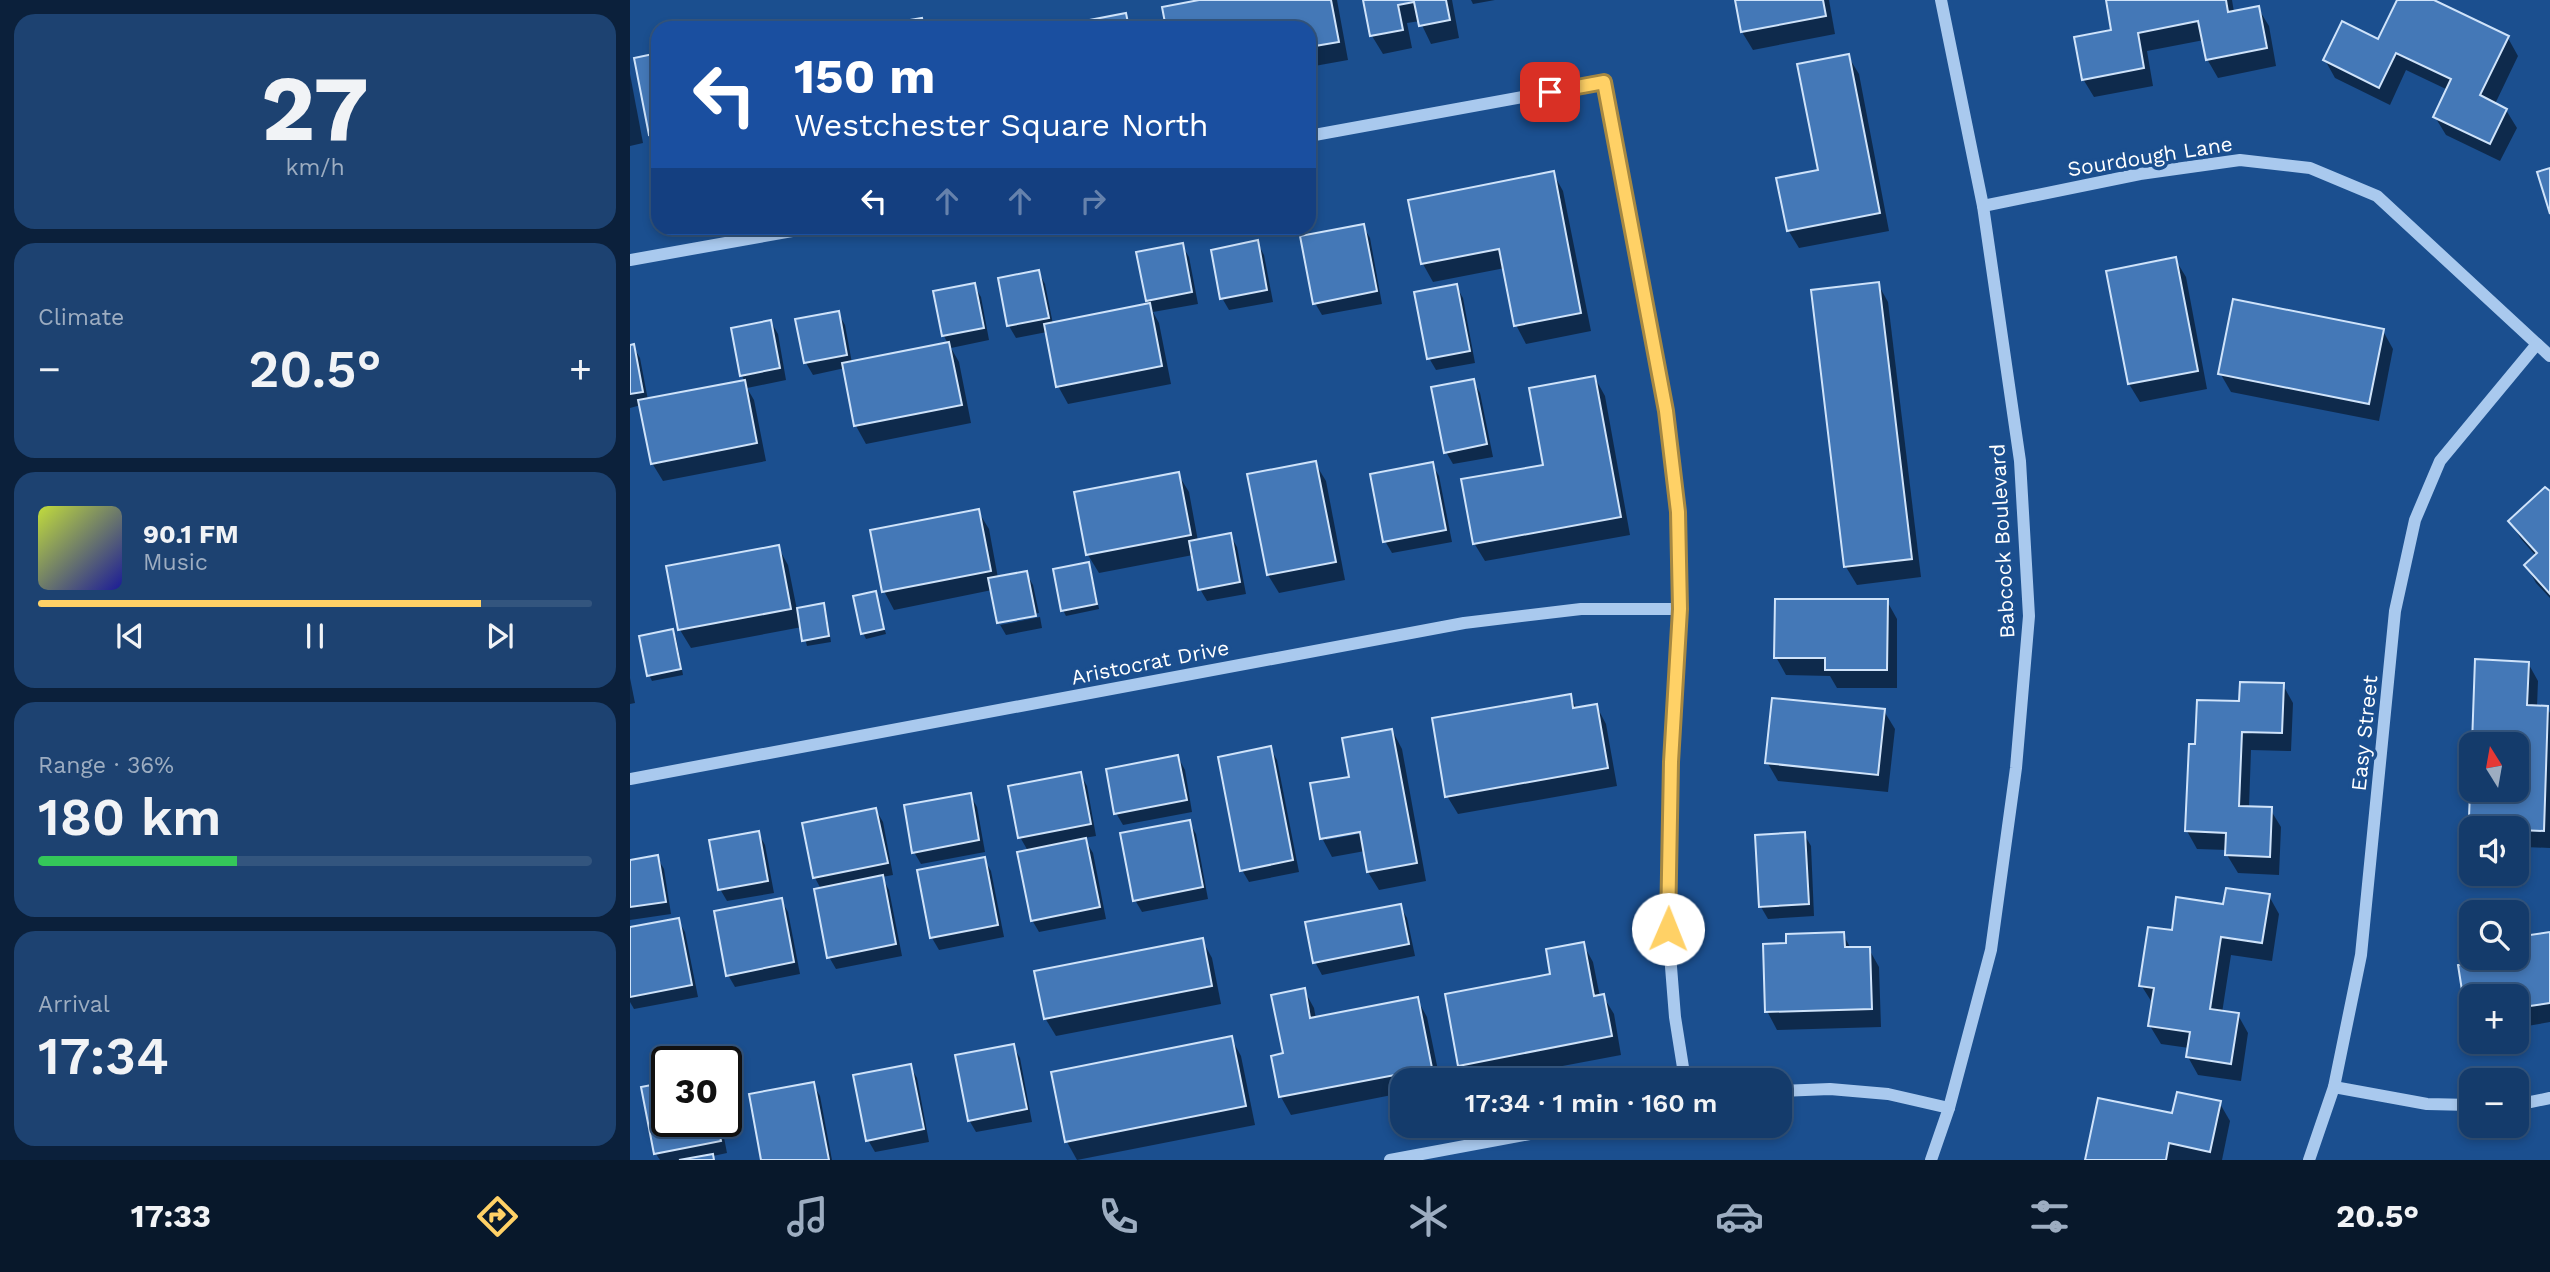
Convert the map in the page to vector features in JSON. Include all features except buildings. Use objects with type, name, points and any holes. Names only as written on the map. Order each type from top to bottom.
[{"type":"street","name":"Babcock Boulevard","points":[[1931,1160],[1949,1108],[1991,950],[2015,768],[2029,616],[2020,461],[1983,205],[1941,0]]},
{"type":"street","points":[[1316,135],[1604,82],[1666,411],[1678,512],[1680,609],[1671,762],[1668,929],[1675,1017],[1683,1068]]},
{"type":"street","name":"Sourdough Lane","points":[[1983,205],[2140,174],[2240,160],[2310,168],[2377,196],[2550,356]]},
{"type":"street","points":[[630,260],[770,235]]},
{"type":"street","name":"Easy Street","points":[[2309,1160],[2333,1087],[2361,955],[2395,611],[2415,520],[2440,461],[2537,344]]},
{"type":"street","name":"Aristocrat Drive","points":[[630,779],[1464,623],[1581,609],[1680,609]]},
{"type":"street","points":[[2333,1087],[2427,1104],[2459,1105]]},
{"type":"street","points":[[1792,1091],[1830,1089],[1888,1094],[1949,1108]]},
{"type":"street","points":[[2529,1102],[2550,1098]]},
{"type":"street","points":[[1390,1160],[1508,1138]]},
{"type":"route","points":[[1550,92],[1604,82],[1666,411],[1678,512],[1680,609],[1671,762],[1668,929]]}]
